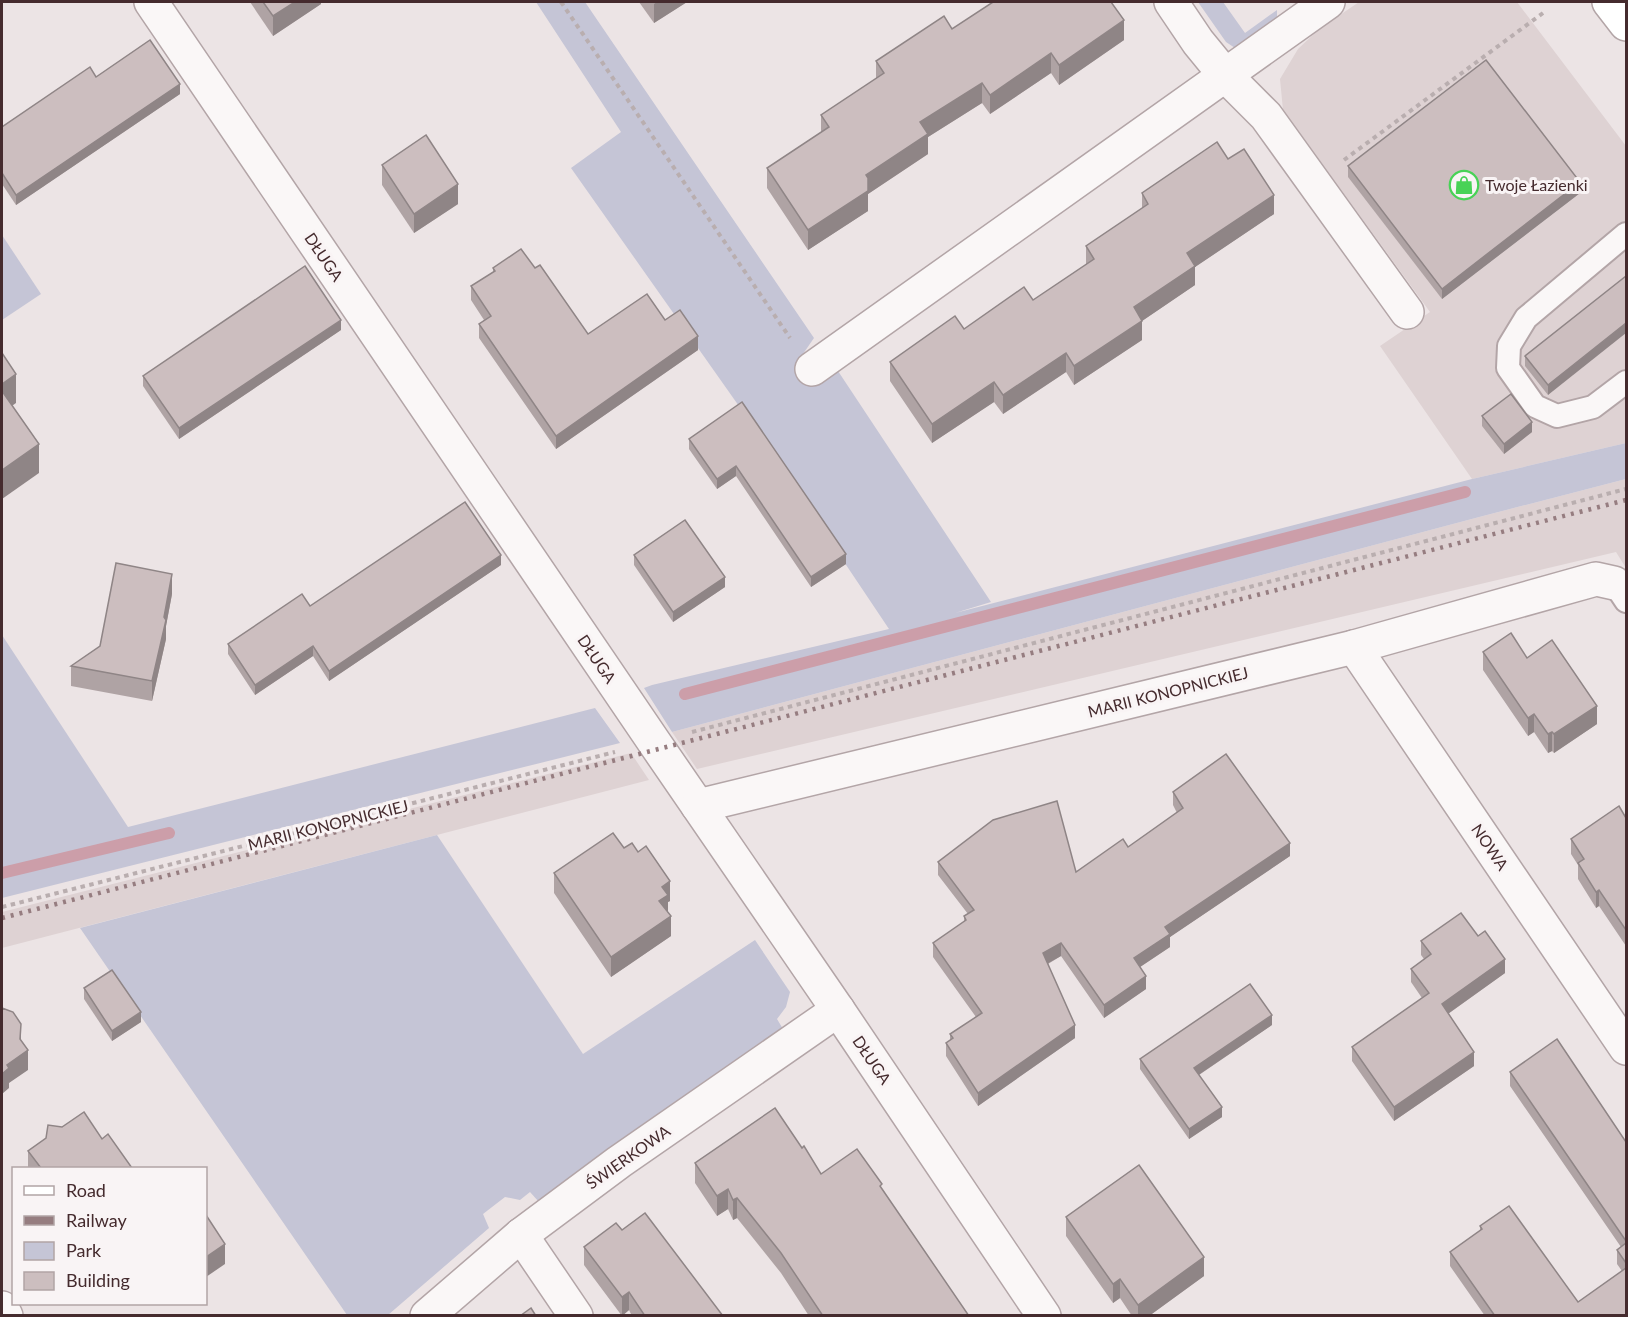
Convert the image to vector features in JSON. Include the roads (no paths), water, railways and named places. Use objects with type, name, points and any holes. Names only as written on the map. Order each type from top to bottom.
[{"type":"street","name":"DŁUGA","points":[[151,2],[1044,1316]]},
{"type":"street","points":[[1171,2],[1198,42],[1225,75],[1266,116],[1407,312]]},
{"type":"street","points":[[812,369],[1328,2]]},
{"type":"street","points":[[1609,2],[1626,24]]},
{"type":"street","name":"MARII KONOPNICKIEJ","points":[[698,806],[1354,647],[1596,579],[1620,592]]},
{"type":"street","name":"NOWA","points":[[1354,647],[1626,1048]]},
{"type":"street","name":"ŚWIERKOWA","points":[[427,1316],[521,1235],[619,1162],[838,1010]]},
{"type":"street","points":[[521,1235],[576,1316]]},
{"type":"street","points":[[2,1308],[6,1316]]},
{"type":"lane","points":[[1626,234],[1526,318],[1509,345],[1508,368],[1534,405],[1557,416],[1593,407],[1626,382]]},
{"type":"waterway","points":[[685,694],[1465,492]]},
{"type":"waterway","points":[[2,873],[169,833]]},
{"type":"railway","points":[[2,918],[1626,500]]},
{"type":"place","name":"Twoje Łazienki","points":[[1464,185]]}]
